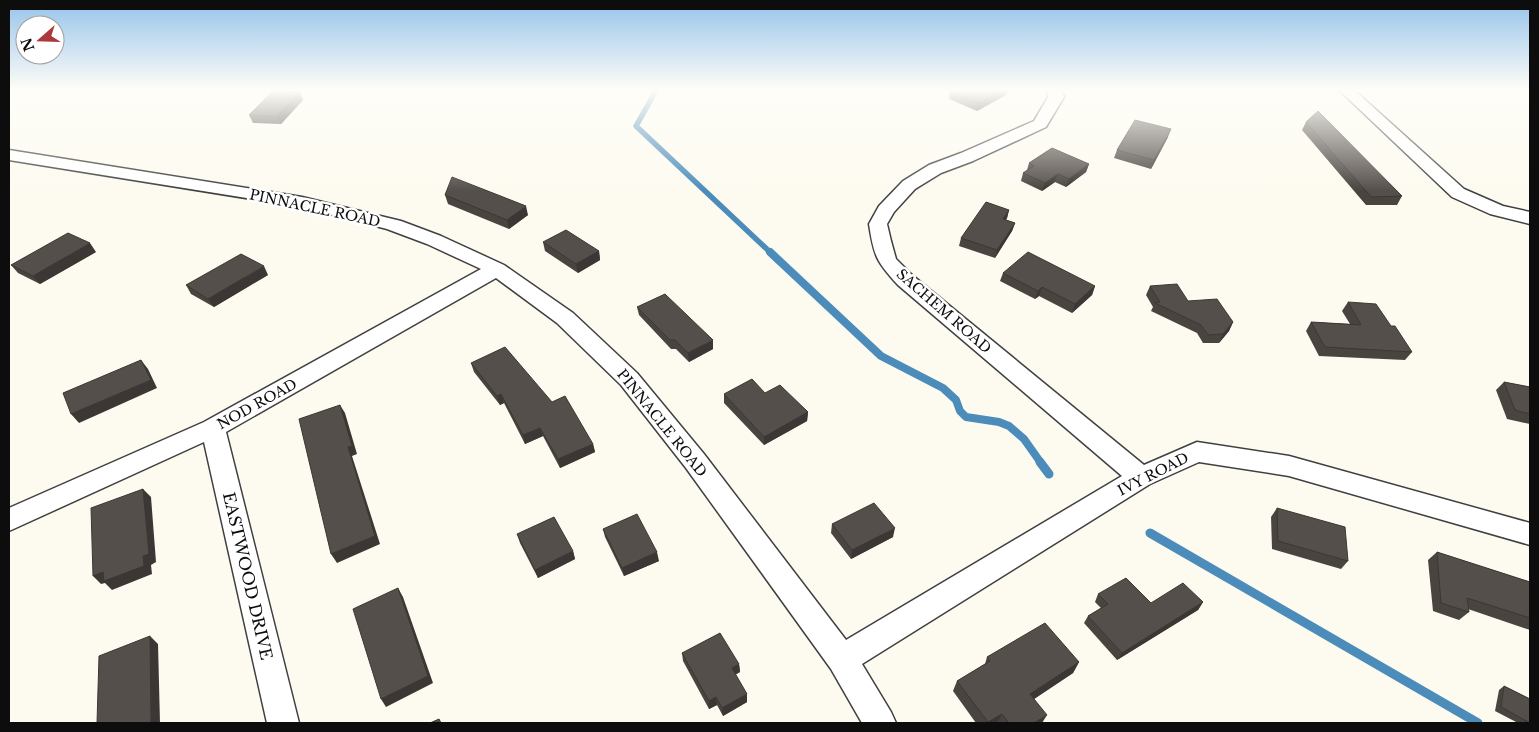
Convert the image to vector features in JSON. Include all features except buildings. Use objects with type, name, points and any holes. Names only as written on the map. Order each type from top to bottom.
[{"type":"street","name":"SACHEM ROAD","points":[[1040,123],[967,157],[935,169],[910,186],[886,210],[878,224],[881,241],[887,261],[905,280],[1141,477]]},
{"type":"street","points":[[1382,123],[1458,192],[1497,210],[1530,218]]},
{"type":"street","name":"PINNACLE ROAD","points":[[9,155],[302,202],[394,225],[434,240],[497,269],[565,318],[629,379],[695,461],[842,659],[880,723]]},
{"type":"street","name":"NOD ROAD","points":[[9,520],[213,428],[497,269]]},
{"type":"street","name":"EASTWOOD DRIVE","points":[[213,428],[283,723]]},
{"type":"street","name":"IVY ROAD","points":[[842,659],[1141,477],[1197,452],[1289,466],[1530,534]]},
{"type":"waterway","points":[[638,123],[636,126],[771,253]]},
{"type":"waterway","points":[[770,252],[881,356],[943,388],[956,400],[960,411],[966,417],[999,422],[1009,426],[1024,439],[1041,463]]},
{"type":"waterway","points":[[1040,462],[1049,474]]},
{"type":"waterway","points":[[1150,533],[1478,723]]}]
